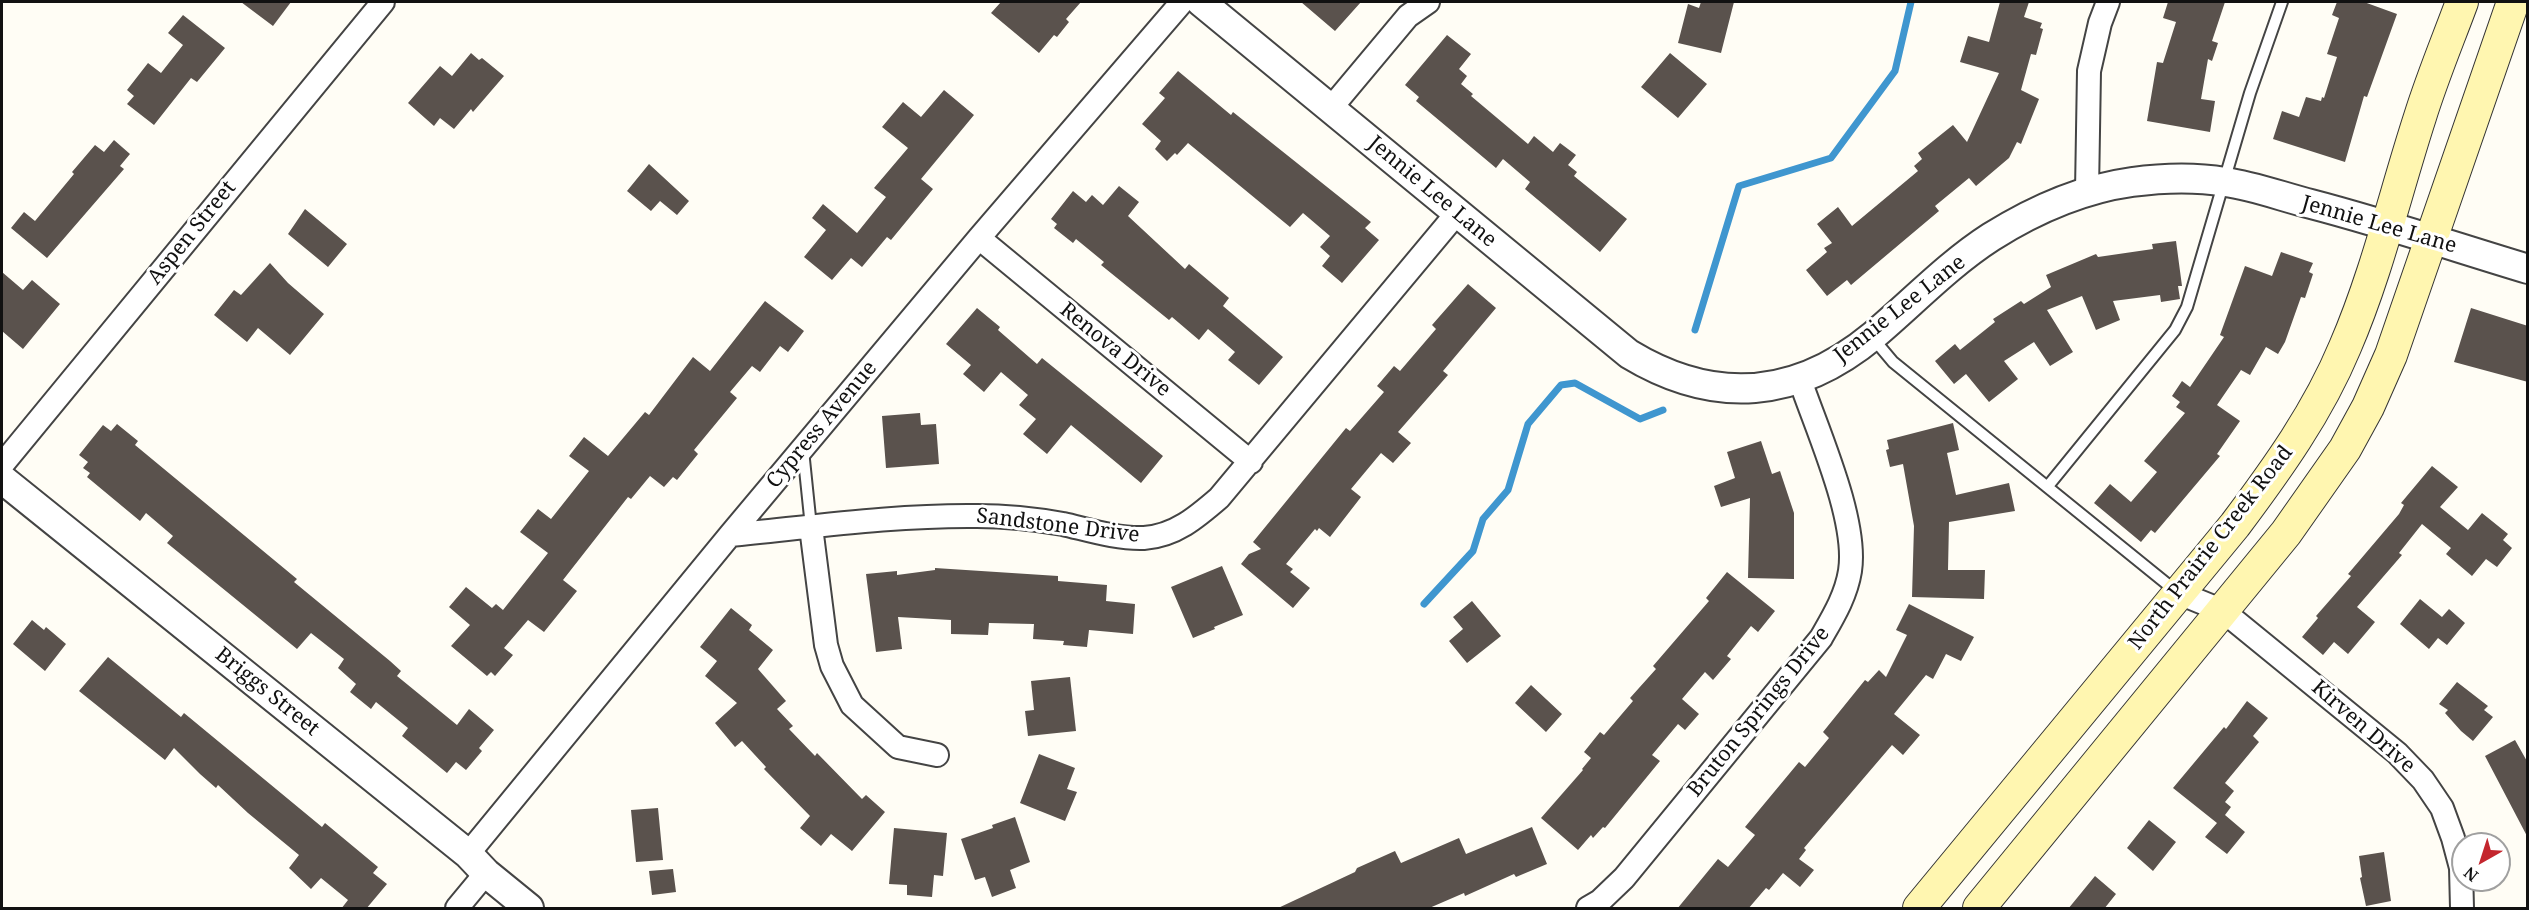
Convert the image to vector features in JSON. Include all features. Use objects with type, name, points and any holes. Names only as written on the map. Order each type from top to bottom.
[{"type":"main road","name":"North Prairie Creek Road","points":[[1919,909],[2179,592],[2275,471],[2312,413],[2345,348],[2388,226],[2420,117],[2462,2]]},
{"type":"main road","points":[[1979,909],[2286,532],[2345,449],[2368,407],[2391,355],[2513,2]]},
{"type":"street","name":"Aspen Street","points":[[2,465],[383,2]]},
{"type":"street","name":"Cypress Avenue","points":[[457,909],[477,863],[730,535],[979,238],[1182,2]]},
{"type":"street","name":"Jennie Lee Lane","points":[[1201,2],[1629,354],[1655,370],[1696,385],[1729,389],[1763,387],[1800,380],[1837,361],[1872,336],[1949,269],[1990,238],[2042,208],[2087,191],[2132,182],[2180,179],[2226,182],[2388,226],[2528,269]]},
{"type":"street","points":[[1331,108],[1408,16],[1428,2]]},
{"type":"street","points":[[2087,191],[2089,71],[2100,23],[2108,2]]},
{"type":"street","name":"Sandstone Drive","points":[[730,535],[927,517],[977,516],[1059,524],[1121,537],[1146,538],[1175,531],[1196,519],[1220,498],[1457,213]]},
{"type":"street","name":"Renova Drive","points":[[979,238],[1251,462]]},
{"type":"street","name":"Bruton Springs Drive","points":[[1588,909],[1624,879],[1821,639],[1839,607],[1850,571],[1850,540],[1845,510],[1800,380]]},
{"type":"street","name":"Briggs Street","points":[[2,479],[477,863],[529,909]]},
{"type":"street","points":[[811,527],[826,645],[832,666],[852,705],[898,747],[937,755]]},
{"type":"street","name":"Kirven Drive","points":[[2179,592],[2223,611],[2397,753],[2423,780],[2442,808],[2453,838],[2461,868],[2462,909]]},
{"type":"lane","points":[[2048,486],[2175,330],[2187,307],[2226,182],[2250,93],[2282,2]]},
{"type":"lane","points":[[1872,336],[1893,362],[2179,592]]},
{"type":"lane","points":[[803,448],[811,527]]},
{"type":"building","points":[[241,2],[291,2],[273,26]]},
{"type":"building","points":[[1001,2],[1081,2],[1066,19],[1069,22],[1057,37],[1054,35],[1039,53],[991,13]]},
{"type":"building","points":[[1301,2],[1361,2],[1335,31]]},
{"type":"building","points":[[1701,2],[1734,2],[1721,53],[1678,43],[1688,4],[1699,8]]},
{"type":"building","points":[[2000,2],[2029,2],[2024,17],[2042,23],[2040,28],[2043,29],[2036,55],[2031,54],[2021,90],[2039,99],[2021,144],[2017,142],[2009,158],[1976,186],[1969,178],[1935,206],[1939,211],[1851,285],[1847,280],[1827,296],[1806,270],[1827,252],[1824,248],[1832,243],[1817,224],[1838,207],[1852,226],[1918,171],[1914,166],[1922,159],[1918,153],[1953,125],[1967,142],[1999,73],[1960,62],[1968,36],[1989,42]]},
{"type":"building","points":[[2168,2],[2225,2],[2212,41],[2218,43],[2212,61],[2208,59],[2201,99],[2215,101],[2210,132],[2147,121],[2157,62],[2163,63],[2176,22],[2163,18]]},
{"type":"building","points":[[2337,2],[2364,2],[2397,14],[2367,97],[2364,96],[2345,162],[2273,139],[2282,111],[2299,117],[2306,97],[2321,101],[2322,97],[2324,98],[2337,57],[2327,54],[2339,18],[2332,15]]},
{"type":"building","points":[[183,15],[225,48],[197,82],[191,78],[154,125],[127,104],[134,96],[127,90],[148,63],[161,73],[183,45],[168,33]]},
{"type":"building","points":[[1447,35],[1471,54],[1459,69],[1467,76],[1461,84],[1473,94],[1471,96],[1528,144],[1534,136],[1553,152],[1560,143],[1576,155],[1568,165],[1577,172],[1574,176],[1627,219],[1600,252],[1525,189],[1530,182],[1503,159],[1496,168],[1416,101],[1419,97],[1405,85]]},
{"type":"building","points":[[471,53],[479,60],[482,58],[504,76],[473,112],[471,109],[454,129],[440,118],[434,126],[408,103],[440,66],[452,76]]},
{"type":"building","points":[[1670,53],[1707,84],[1678,118],[1641,87]]},
{"type":"building","points":[[1178,71],[1231,115],[1233,112],[1371,222],[1365,228],[1379,240],[1342,283],[1322,266],[1330,256],[1320,247],[1330,236],[1303,213],[1290,227],[1188,143],[1177,155],[1175,153],[1167,161],[1155,149],[1161,141],[1142,124],[1165,98],[1159,93]]},
{"type":"building","points":[[944,90],[974,115],[921,179],[933,189],[891,240],[887,237],[862,267],[851,258],[832,280],[804,257],[826,230],[812,218],[823,204],[857,233],[886,197],[874,188],[908,148],[882,127],[903,102],[921,117]]},
{"type":"building","points":[[114,140],[130,154],[120,166],[124,169],[47,258],[11,228],[24,212],[35,221],[95,145],[104,152]]},
{"type":"building","points":[[649,164],[689,201],[677,215],[660,201],[651,211],[627,191]]},
{"type":"building","points":[[1119,186],[1139,202],[1128,216],[1185,269],[1189,264],[1229,298],[1223,306],[1283,357],[1259,385],[1228,360],[1235,352],[1208,329],[1199,340],[1172,317],[1169,320],[1101,265],[1104,262],[1076,239],[1073,243],[1054,228],[1057,224],[1051,219],[1073,191],[1086,202],[1092,195],[1103,205]]},
{"type":"building","points":[[305,209],[347,244],[328,267],[288,234]]},
{"type":"building","points":[[2176,241],[2182,286],[2178,286],[2180,299],[2161,302],[2160,295],[2113,301],[2120,320],[2096,330],[2082,296],[2047,310],[2073,352],[2050,366],[2034,342],[2004,361],[2018,379],[1989,402],[1966,374],[1954,384],[1935,361],[1955,344],[1960,350],[1995,322],[1993,319],[2021,301],[2024,304],[2051,287],[2046,275],[2096,254],[2098,257],[2153,249],[2152,244]]},
{"type":"building","points":[[2281,252],[2313,263],[2309,272],[2313,274],[2305,298],[2301,297],[2285,342],[2278,354],[2266,347],[2250,375],[2241,370],[2217,405],[2240,421],[2217,454],[2220,456],[2155,533],[2151,530],[2141,542],[2094,503],[2110,484],[2131,502],[2157,472],[2144,461],[2185,413],[2176,407],[2180,402],[2172,396],[2182,381],[2190,387],[2224,337],[2220,335],[2245,266],[2272,276]]},
{"type":"building","points":[[270,263],[288,283],[324,314],[290,355],[258,328],[247,342],[214,315],[234,290],[241,295]]},
{"type":"building","points":[[2,272],[23,290],[32,280],[60,304],[23,349],[2,331]]},
{"type":"building","points":[[1468,284],[1496,308],[1443,371],[1448,375],[1398,432],[1411,443],[1393,463],[1381,453],[1351,489],[1361,497],[1330,537],[1319,528],[1317,531],[1315,529],[1286,564],[1293,569],[1290,572],[1310,588],[1293,608],[1241,564],[1249,554],[1261,549],[1253,542],[1346,428],[1350,431],[1384,392],[1377,386],[1394,366],[1400,371],[1436,329],[1432,325]]},
{"type":"building","points":[[765,301],[804,331],[788,352],[780,346],[760,372],[752,366],[730,392],[737,398],[694,450],[698,454],[677,480],[673,477],[664,487],[650,476],[631,499],[628,497],[563,580],[577,591],[544,632],[528,620],[504,648],[513,655],[495,676],[491,672],[487,676],[451,646],[470,625],[449,607],[466,587],[492,608],[496,604],[503,610],[548,553],[520,532],[538,509],[551,519],[589,471],[569,456],[584,437],[608,456],[645,412],[649,415],[693,357],[710,371]]},
{"type":"building","points":[[977,308],[1000,327],[998,330],[1037,364],[1042,358],[1163,456],[1141,483],[1071,425],[1047,454],[1023,434],[1036,419],[1019,405],[1028,395],[1001,372],[984,392],[963,374],[971,365],[946,344]]},
{"type":"building","points":[[2471,308],[2528,326],[2528,382],[2454,362]]},
{"type":"building","points":[[920,413],[921,425],[936,424],[939,464],[886,468],[882,416]]},
{"type":"building","points":[[1953,423],[1959,450],[1947,453],[1956,495],[2009,483],[2015,511],[1949,522],[1948,570],[1985,570],[1984,599],[1912,597],[1914,526],[1903,464],[1890,467],[1886,450],[1889,449],[1887,440]]},
{"type":"building","points":[[117,424],[138,441],[135,445],[297,579],[294,582],[401,671],[397,676],[457,725],[469,709],[494,730],[479,748],[482,751],[466,770],[456,762],[447,773],[402,736],[408,728],[376,702],[371,709],[350,692],[356,684],[338,668],[344,659],[311,633],[297,649],[167,543],[173,536],[146,513],[140,521],[87,477],[90,473],[83,468],[88,462],[79,455],[103,425],[111,431]]},
{"type":"building","points":[[1761,441],[1772,474],[1780,471],[1794,513],[1794,579],[1748,578],[1750,498],[1721,507],[1714,486],[1735,478],[1727,452]]},
{"type":"building","points":[[2432,466],[2458,487],[2440,507],[2468,530],[2482,513],[2508,534],[2503,540],[2512,548],[2497,567],[2486,559],[2472,576],[2446,554],[2451,548],[2422,524],[2399,553],[2402,555],[2357,607],[2375,622],[2348,654],[2334,642],[2323,655],[2302,637],[2318,618],[2316,616],[2351,576],[2348,574],[2399,514],[2404,505],[2401,503]]},
{"type":"building","points":[[1222,566],[1243,615],[1193,638],[1171,587]]},
{"type":"building","points":[[935,568],[1058,576],[1058,581],[1107,585],[1106,601],[1135,604],[1133,634],[1089,630],[1087,647],[1063,645],[1064,641],[1033,639],[1034,624],[989,623],[988,635],[951,634],[951,620],[898,617],[902,649],[876,652],[866,574],[897,571],[897,575],[935,570]]},
{"type":"building","points":[[1727,572],[1775,611],[1758,632],[1751,626],[1727,656],[1731,659],[1713,680],[1705,672],[1682,699],[1699,714],[1685,730],[1678,724],[1652,755],[1660,761],[1605,828],[1603,827],[1593,838],[1591,835],[1578,850],[1541,818],[1591,758],[1584,752],[1600,732],[1604,735],[1633,701],[1630,698],[1656,669],[1653,666],[1709,601],[1706,598]]},
{"type":"building","points":[[2420,599],[2442,617],[2449,609],[2465,623],[2447,645],[2438,638],[2429,649],[2400,624]]},
{"type":"building","points":[[1472,601],[1501,636],[1467,663],[1449,641],[1463,629],[1453,617]]},
{"type":"building","points":[[1909,604],[1974,637],[1961,661],[1946,654],[1933,679],[1926,675],[1894,714],[1920,735],[1903,755],[1892,745],[1804,848],[1806,850],[1799,859],[1814,870],[1800,887],[1783,873],[1769,890],[1766,888],[1748,909],[1677,909],[1718,859],[1728,867],[1755,835],[1745,827],[1799,762],[1805,767],[1829,738],[1823,732],[1865,680],[1868,682],[1879,670],[1886,677],[1907,635],[1896,630]]},
{"type":"building","points":[[731,608],[752,625],[749,630],[773,650],[758,669],[786,701],[777,709],[793,726],[789,729],[815,756],[817,753],[862,799],[866,795],[885,812],[852,851],[831,834],[821,846],[800,828],[810,816],[764,769],[766,767],[742,741],[735,747],[715,723],[737,703],[705,676],[717,661],[700,647]]},
{"type":"building","points":[[32,620],[44,630],[46,627],[66,644],[45,671],[13,644]]},
{"type":"building","points":[[108,657],[181,717],[184,713],[322,827],[325,823],[378,867],[373,873],[387,884],[366,909],[341,909],[348,900],[321,878],[311,889],[289,868],[299,855],[218,785],[216,788],[174,748],[165,760],[79,691]]},
{"type":"building","points":[[1070,677],[1076,731],[1028,736],[1025,711],[1034,710],[1031,681]]},
{"type":"building","points":[[2457,682],[2488,706],[2484,710],[2493,717],[2473,741],[2445,713],[2448,710],[2439,704]]},
{"type":"building","points":[[1531,685],[1562,714],[1546,732],[1515,703]]},
{"type":"building","points":[[2247,701],[2268,718],[2253,736],[2259,742],[2225,783],[2234,791],[2225,802],[2231,807],[2225,815],[2245,832],[2227,854],[2205,837],[2217,823],[2173,788],[2224,727],[2226,729]]},
{"type":"building","points":[[2515,740],[2528,763],[2528,838],[2485,756]]},
{"type":"building","points":[[1039,754],[1075,768],[1067,789],[1077,792],[1065,821],[1020,803]]},
{"type":"building","points":[[658,808],[663,860],[636,862],[631,810]]},
{"type":"building","points":[[1015,817],[1030,862],[1010,870],[1016,888],[992,897],[985,877],[975,880],[961,839],[993,828],[992,825]]},
{"type":"building","points":[[2149,820],[2176,842],[2153,871],[2127,848]]},
{"type":"building","points":[[1532,827],[1547,864],[1516,877],[1514,874],[1465,896],[1464,893],[1427,909],[1276,909],[1395,851],[1401,863],[1459,838],[1466,854]]},
{"type":"building","points":[[894,828],[947,833],[943,876],[934,875],[932,897],[907,895],[907,885],[889,884]]},
{"type":"building","points":[[2384,852],[2391,901],[2366,906],[2360,878],[2362,877],[2359,856]]},
{"type":"building","points":[[673,869],[676,892],[652,895],[649,871]]},
{"type":"building","points":[[2095,876],[2116,894],[2104,909],[2068,909]]},
{"type":"waterway","points":[[1695,330],[1739,186],[1831,158],[1895,71],[1911,2]]},
{"type":"waterway","points":[[1424,604],[1473,551],[1483,519],[1508,490],[1528,424],[1561,385],[1575,383],[1640,419],[1663,410]]}]
